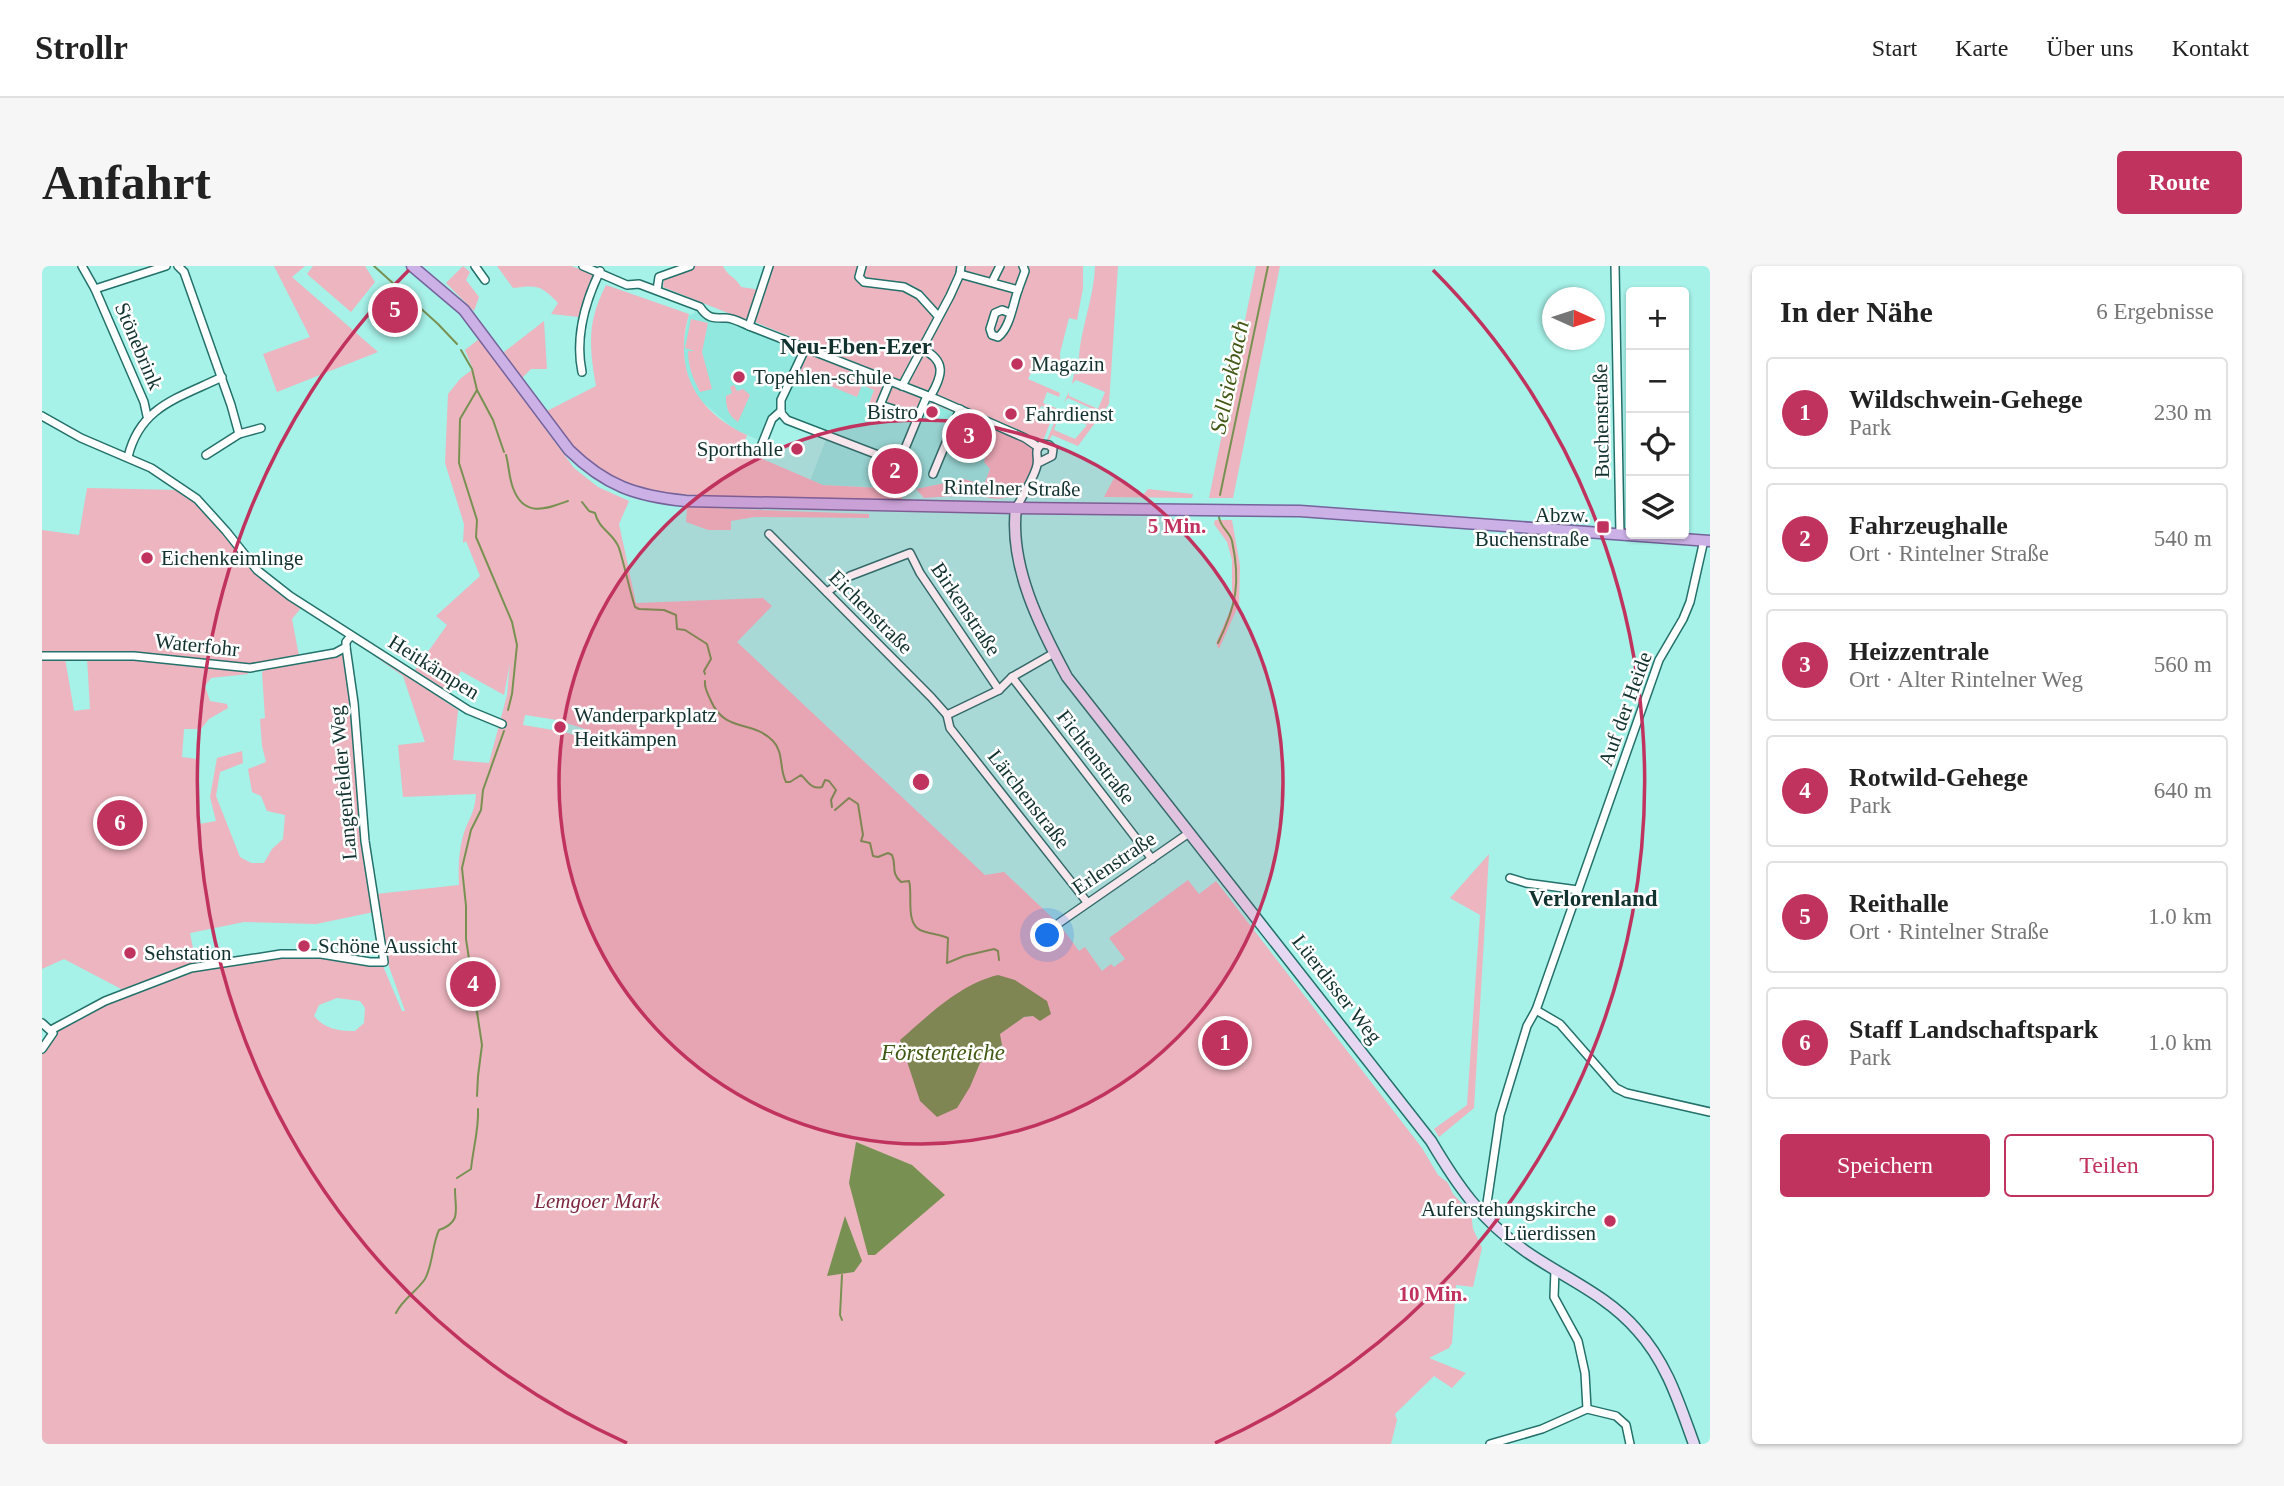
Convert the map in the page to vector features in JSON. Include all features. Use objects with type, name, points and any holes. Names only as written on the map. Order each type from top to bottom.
[{"type":"main road","name":"Rintelner Straße","points":[[412,266],[464,310],[569,450],[587,467],[621,488],[652,497],[686,501],[1300,511],[1707,541]]},
{"type":"main road","name":"Lüerdisser Weg","points":[[1016,508],[1016,534],[1024,582],[1054,653],[1084,699],[1415,1120],[1460,1189],[1482,1215],[1523,1250],[1595,1293],[1616,1309],[1649,1343],[1672,1383],[1694,1444]]},
{"type":"street","name":"Stönebrink","points":[[82,266],[95,289],[145,402],[147,416]]},
{"type":"street","name":"Stönebrink","points":[[95,289],[164,266]]},
{"type":"street","points":[[178,266],[184,272],[222,377],[239,435]]},
{"type":"street","points":[[475,266],[485,280]]},
{"type":"street","points":[[583,266],[600,271],[608,278],[628,285],[639,284],[700,307],[706,316],[713,319],[727,318],[928,396],[1033,442],[1038,447]]},
{"type":"street","points":[[657,290],[659,277],[690,266]]},
{"type":"street","points":[[749,326],[769,266]]},
{"type":"street","points":[[862,266],[859,277],[864,282],[897,284],[922,298],[938,316]]},
{"type":"street","points":[[992,282],[1000,266]]},
{"type":"street","points":[[1010,313],[1025,271],[1023,266]]},
{"type":"street","name":"Buchenstraße","points":[[1615,266],[1620,534]]},
{"type":"street","points":[[902,386],[961,270],[1018,290]]},
{"type":"street","points":[[582,372],[582,319],[600,271]]},
{"type":"street","points":[[805,349],[781,400],[781,411],[787,420],[899,463],[928,396],[939,380],[940,365],[934,356],[921,348]]},
{"type":"street","points":[[128,457],[133,437],[147,416],[222,377]]},
{"type":"street","points":[[890,382],[880,405],[918,417]]},
{"type":"street","points":[[933,474],[960,410]]},
{"type":"street","points":[[760,449],[772,419],[781,411]]},
{"type":"street","points":[[42,416],[80,438],[151,468],[197,499],[257,570],[349,637]]},
{"type":"street","points":[[206,455],[239,435],[261,428]]},
{"type":"street","points":[[1016,508],[1038,463],[1038,447],[1049,444],[1053,449],[1052,456],[1038,463]]},
{"type":"street","name":"Eichenstraße","points":[[769,534],[947,715]]},
{"type":"street","name":"Auf der Heide","points":[[1482,1215],[1487,1203],[1503,1105],[1527,1026],[1536,1010],[1659,660],[1690,602],[1707,541]]},
{"type":"street","name":"Birkenstraße","points":[[827,592],[850,576],[910,553],[920,573],[999,690]]},
{"type":"street","name":"Langenfelder Weg","points":[[52,1031],[104,1001],[191,968],[281,954],[321,954],[384,962],[367,859],[353,693],[346,647],[349,637]]},
{"type":"street","name":"Heitkämpen","points":[[349,637],[386,656],[478,716],[502,723]]},
{"type":"street","name":"Waterfohr","points":[[42,656],[134,656],[250,668],[335,653],[346,647]]},
{"type":"street","points":[[947,715],[999,690],[1012,677],[1054,653]]},
{"type":"street","name":"Fichtenstraße","points":[[1012,677],[1152,859]]},
{"type":"street","name":"Lärchenstraße","points":[[947,715],[950,727],[1087,902]]},
{"type":"street","name":"Erlenstraße","points":[[1059,923],[1189,833]]},
{"type":"street","points":[[1510,878],[1526,883],[1578,890]]},
{"type":"street","points":[[1536,1010],[1560,1024],[1616,1088],[1639,1097],[1710,1112]]},
{"type":"street","points":[[42,1023],[52,1031],[42,1049]]},
{"type":"street","points":[[1555,1270],[1554,1297],[1578,1341],[1585,1373],[1587,1409]]},
{"type":"street","points":[[1490,1444],[1542,1429],[1587,1409],[1616,1416],[1626,1425],[1630,1444]]},
{"type":"shaded area","name":"Topehlen-schule","points":[[696,309],[703,317],[720,323],[729,321],[801,348],[763,442],[734,429],[701,401],[693,390],[686,370],[683,347],[689,315],[694,314]]},
{"type":"shaded area","points":[[795,371],[856,396],[861,385],[874,390],[869,404],[923,400],[955,413],[961,423],[984,433],[987,446],[984,453],[990,468],[984,485],[964,479],[916,489],[823,485],[810,481],[828,434],[792,420],[783,404]]},
{"type":"green space","points":[[274,266],[305,266],[292,277],[378,352],[277,392],[263,354],[310,337]]},
{"type":"green space","points":[[313,266],[365,266],[375,282],[351,312],[307,274]]},
{"type":"green space","points":[[463,266],[470,272],[466,280],[479,297],[474,311],[446,283]]},
{"type":"green space","points":[[497,266],[571,266],[594,274],[579,317],[551,314],[558,303],[552,297],[538,288],[513,288]]},
{"type":"green space","points":[[693,266],[723,266],[741,287],[760,290],[748,321],[663,287],[664,279]]},
{"type":"green space","points":[[770,266],[1083,266],[1083,288],[1077,320],[1069,318],[1060,353],[1061,373],[1067,374],[1067,378],[1036,363],[1028,379],[1060,393],[1059,397],[1047,392],[1043,403],[1056,408],[1055,410],[1041,406],[1037,417],[1050,423],[1043,441],[1038,441],[1034,451],[1035,462],[1017,496],[997,499],[971,495],[924,498],[916,489],[964,479],[984,485],[990,469],[984,462],[987,446],[980,443],[984,433],[961,423],[955,413],[923,400],[914,418],[869,404],[874,390],[862,385],[857,397],[791,370],[804,342],[752,321]]},
{"type":"green space","points":[[1095,266],[1118,266],[1109,404],[1078,446],[1052,435],[1049,441],[1047,440],[1054,423],[1054,430],[1075,439],[1087,425],[1063,414],[1066,409],[1066,414],[1088,423],[1097,411],[1068,398],[1064,402],[1069,392],[1069,396],[1098,409],[1105,392],[1076,380],[1072,384],[1074,374],[1079,374],[1080,347]]},
{"type":"green space","points":[[1256,266],[1280,266],[1233,498],[1209,498]]},
{"type":"green space","points":[[606,285],[689,314],[684,353],[692,386],[714,414],[747,435],[742,450],[823,485],[902,489],[902,506],[681,497],[643,490],[609,476],[572,447],[545,412],[596,386],[591,334],[595,311]]},
{"type":"green space","points":[[691,319],[708,323],[702,352],[712,389],[700,392],[688,357],[688,351],[695,351],[685,348]]},
{"type":"green space","points":[[544,321],[547,369],[531,369],[521,379],[504,352]]},
{"type":"green space","name":"Lemgoer Mark","points":[[479,339],[574,468],[598,487],[629,501],[619,524],[636,603],[763,598],[772,606],[737,642],[985,875],[1004,872],[1060,925],[1079,951],[1085,947],[1102,971],[1125,959],[1109,938],[1188,880],[1199,894],[1216,881],[1422,1148],[1438,1175],[1448,1183],[1453,1194],[1471,1213],[1473,1229],[1482,1248],[1473,1287],[1456,1285],[1452,1343],[1449,1348],[1429,1358],[1466,1373],[1452,1388],[1434,1376],[1395,1414],[1397,1420],[1391,1444],[42,1444],[42,1050],[57,1029],[125,991],[64,959],[42,969],[42,659],[65,658],[74,711],[90,709],[87,657],[247,669],[248,674],[211,678],[205,686],[210,701],[227,704],[228,708],[209,719],[201,729],[184,729],[182,757],[197,759],[199,824],[216,821],[210,797],[217,758],[242,751],[243,763],[220,772],[216,796],[240,857],[251,863],[264,863],[272,849],[283,839],[285,815],[267,811],[261,796],[252,792],[248,769],[266,762],[260,719],[265,718],[262,672],[271,667],[344,653],[374,912],[316,924],[244,922],[190,933],[196,963],[126,990],[221,965],[260,958],[306,956],[383,966],[402,1011],[405,1011],[387,961],[376,894],[459,885],[460,848],[476,794],[403,797],[398,745],[425,742],[403,676],[373,655],[374,653],[458,710],[453,760],[489,763],[507,695],[510,663],[504,695],[461,671],[448,692],[415,670],[447,625],[436,616],[480,576],[466,541],[463,543],[464,524],[445,463],[448,394],[460,379],[473,369],[465,350]],"holes":[[[525,715],[557,720],[588,730],[586,739],[565,732],[523,725]],[[1015,980],[1033,1016],[1024,1017],[999,1034],[1002,1046],[980,1063]],[[337,998],[360,1001],[365,1008],[364,1023],[355,1031],[337,1030],[314,1016],[319,1005]]]},
{"type":"green space","points":[[734,385],[737,391],[743,389],[750,395],[738,422],[730,414],[726,404],[726,396],[732,393],[730,387]]},
{"type":"green space","points":[[1114,478],[1143,495],[1148,489],[1193,494],[1192,498],[1104,497]]},
{"type":"green space","points":[[87,488],[177,490],[196,503],[218,525],[257,574],[301,608],[292,619],[299,656],[246,666],[42,654],[42,530],[79,535]]},
{"type":"green space","points":[[687,507],[869,514],[869,518],[755,517],[731,521],[731,530],[708,530],[686,522]]},
{"type":"green space","points":[[1215,520],[1232,520],[1240,566],[1239,604],[1219,649],[1216,643],[1232,606],[1232,560],[1227,542],[1214,524]]},
{"type":"green space","points":[[1489,854],[1474,1108],[1439,1137],[1434,1129],[1467,1105],[1480,915],[1450,898]]},
{"type":"water","name":"Försterteiche","points":[[998,975],[1015,980],[1047,1001],[1051,1014],[1040,1021],[1033,1016],[1024,1017],[1000,1034],[1002,1045],[980,1063],[957,1108],[937,1117],[920,1101],[900,1040],[958,993]]},
{"type":"water","points":[[856,1142],[912,1165],[945,1195],[875,1255],[868,1255],[849,1183]]},
{"type":"water","points":[[845,1216],[862,1261],[854,1272],[827,1276]]},
{"type":"waterway","points":[[374,266],[457,344]]},
{"type":"waterway","name":"Sellsiekbach","points":[[1220,495],[1268,266]]},
{"type":"waterway","points":[[461,350],[472,369],[477,390],[493,420],[504,452]]},
{"type":"waterway","points":[[477,390],[460,419],[459,463],[477,520],[476,537],[512,622],[517,645],[508,710]]},
{"type":"waterway","points":[[506,455],[513,488],[523,504],[536,509],[568,501]]},
{"type":"waterway","points":[[582,502],[589,511],[595,513],[600,524],[617,543],[635,607],[664,610],[676,615],[677,629],[685,630],[707,644],[711,659],[705,674]]},
{"type":"waterway","name":"Sellsiekbach","points":[[1218,643],[1233,606],[1236,582],[1232,541],[1219,517]]},
{"type":"waterway","points":[[705,681],[711,701],[724,718],[757,730],[773,741],[779,750],[786,782],[801,775],[815,787],[822,787],[825,780],[829,781],[836,790],[831,800],[832,807]]},
{"type":"waterway","points":[[477,1096],[482,1045],[466,939],[462,868],[471,830],[481,810],[483,790],[504,731]]},
{"type":"waterway","points":[[835,810],[849,798],[858,804],[863,835],[861,841],[870,843],[873,856],[888,853],[892,855],[898,878],[901,882],[909,881],[911,914],[915,926],[948,938],[947,963],[994,949],[998,951],[999,960]]},
{"type":"waterway","points":[[457,1178],[471,1169],[478,1109]]},
{"type":"waterway","points":[[396,1313],[425,1279],[439,1230],[454,1219],[455,1189]]},
{"type":"waterway","points":[[842,1275],[842,1320]]},
{"type":"place","name":"Reithalle","points":[[395,310]]},
{"type":"place","name":"Magazin","points":[[1017,364]]},
{"type":"place","name":"Topehlen-schule","points":[[739,377]]},
{"type":"place","name":"Bistro","points":[[932,412]]},
{"type":"place","name":"Fahrdienst","points":[[1011,414]]},
{"type":"place","name":"Heizzentrale","points":[[969,436]]},
{"type":"place","name":"Sporthalle","points":[[797,449]]},
{"type":"place","name":"Fahrzeughalle","points":[[895,471]]},
{"type":"place","name":"Abzw. Buchenstraße","points":[[1603,527]]},
{"type":"place","name":"Eichenkeimlinge","points":[[147,558]]},
{"type":"place","name":"Wanderparkplatz Heitkämpen","points":[[560,727]]},
{"type":"place","name":"Staff Landschaftspark","points":[[120,823]]},
{"type":"place","name":"Schöne Aussicht","points":[[304,946]]},
{"type":"place","name":"Sehstation","points":[[130,953]]},
{"type":"place","name":"Rotwild-Gehege","points":[[473,984]]},
{"type":"place","name":"Wildschwein-Gehege","points":[[1225,1043]]},
{"type":"place","name":"Auferstehungskirche Lüerdissen","points":[[1610,1221]]},
{"type":"district","name":"Neu-Eben-Ezer","points":[[856,346]]},
{"type":"district","name":"Verlorenland","points":[[1593,898]]}]
